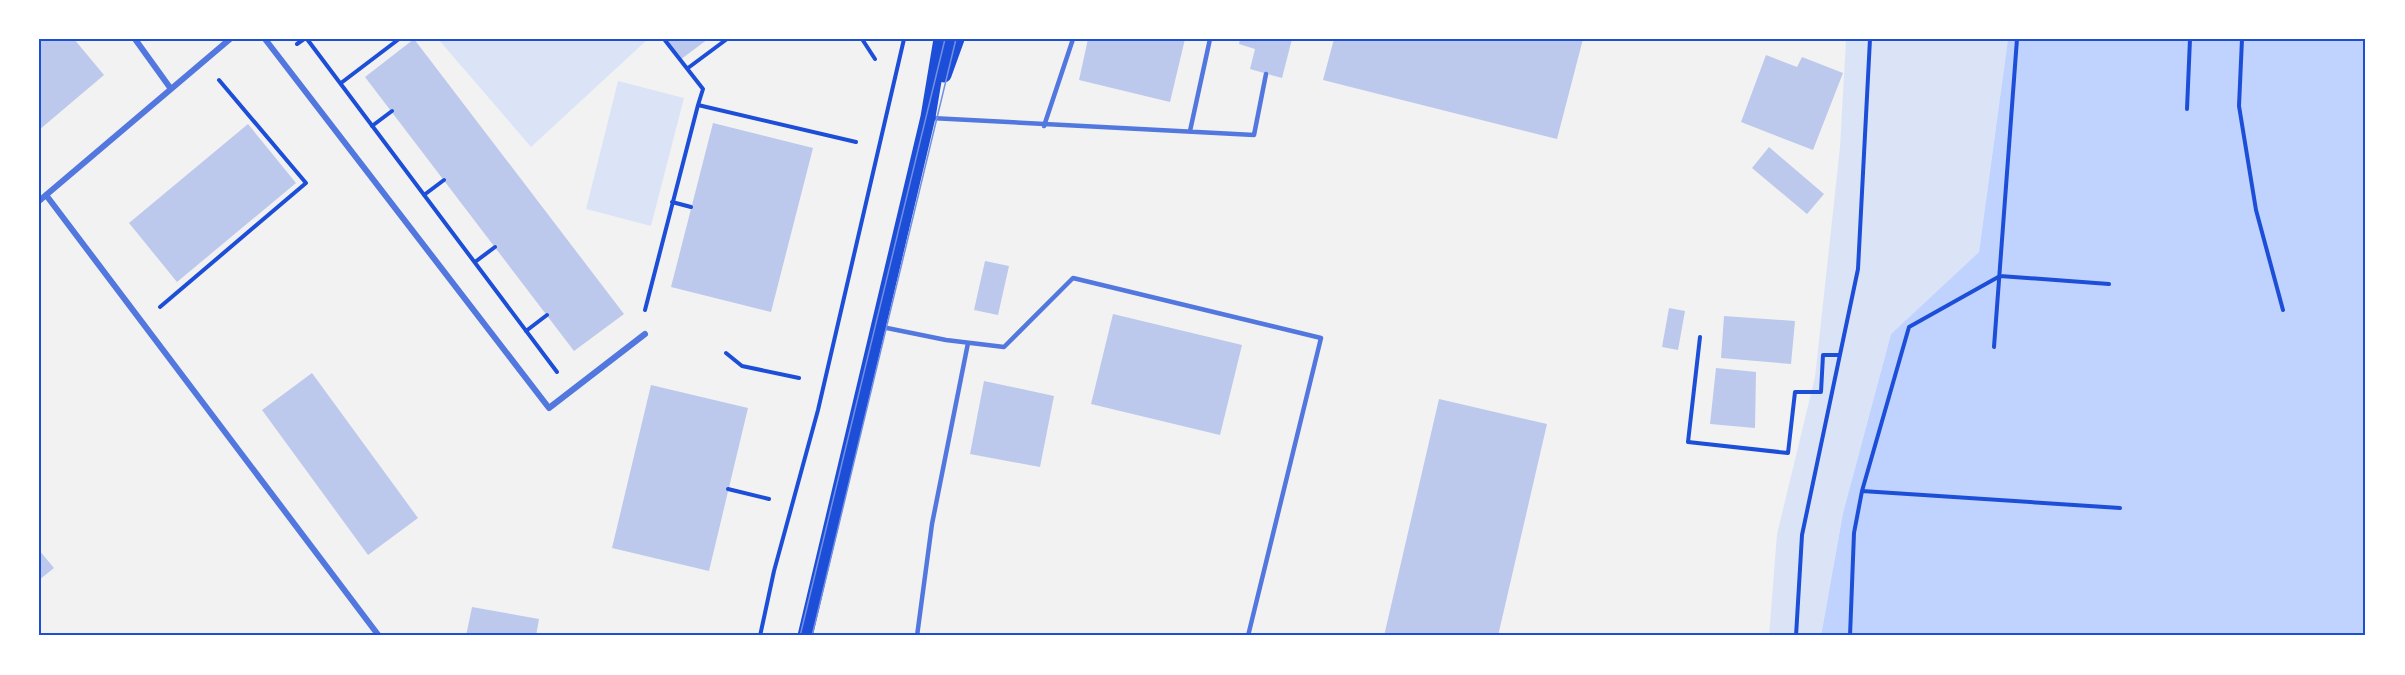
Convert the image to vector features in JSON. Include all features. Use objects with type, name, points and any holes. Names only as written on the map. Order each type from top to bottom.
[{"type":"main road","points":[[805,636],[928,117],[941,39]]},
{"type":"main road","points":[[928,117],[957,39]]},
{"type":"street","points":[[135,39],[171,89]]},
{"type":"street","points":[[39,201],[230,39]]},
{"type":"street","points":[[265,39],[549,408],[645,334]]},
{"type":"street","points":[[46,195],[144,321],[379,636]]},
{"type":"lane","points":[[1044,126],[1072,39]]},
{"type":"lane","points":[[1190,131],[1210,39]]},
{"type":"lane","points":[[928,117],[1044,126],[1254,135],[1266,74]]},
{"type":"lane","points":[[880,326],[968,343],[1004,347],[1073,278],[1321,338],[1248,636]]},
{"type":"lane","points":[[917,636],[933,513],[968,343]]},
{"type":"path","points":[[308,39],[559,374]]},
{"type":"path","points":[[340,83],[399,39]]},
{"type":"path","points":[[643,317],[702,89],[664,39]]},
{"type":"path","points":[[688,68],[727,39]]},
{"type":"path","points":[[862,39],[875,59]]},
{"type":"path","points":[[760,636],[818,410],[904,39]]},
{"type":"path","points":[[1796,636],[1802,535],[1858,269],[1870,39]]},
{"type":"path","points":[[1995,347],[2017,39]]},
{"type":"path","points":[[2187,109],[2190,39]]},
{"type":"path","points":[[2242,39],[2239,106],[2256,210],[2283,310]]},
{"type":"path","points":[[144,321],[306,183],[203,62]]},
{"type":"path","points":[[698,105],[856,142]]},
{"type":"path","points":[[372,126],[392,111]]},
{"type":"path","points":[[424,195],[444,180]]},
{"type":"path","points":[[672,202],[691,207]]},
{"type":"path","points":[[267,207],[271,212]]},
{"type":"path","points":[[475,262],[495,247]]},
{"type":"path","points":[[208,257],[212,262]]},
{"type":"path","points":[[1850,636],[1854,533],[1862,491],[1908,327],[2000,276],[2109,284]]},
{"type":"path","points":[[526,331],[547,315]]},
{"type":"path","points":[[1700,337],[1688,442],[1788,453],[1795,392],[1821,392],[1822,355],[1840,355]]},
{"type":"path","points":[[726,353],[742,366],[799,378]]},
{"type":"path","points":[[728,489],[769,499]]},
{"type":"path","points":[[1862,491],[2120,508]]},
{"type":"shaded area","points":[[438,39],[646,39],[647,40],[531,147]]},
{"type":"shaded area","points":[[1846,39],[2008,39],[1979,252],[1891,334],[1843,513],[1821,636],[1769,636],[1777,534],[1815,377],[1840,147]]},
{"type":"shaded area","points":[[618,81],[684,98],[651,226],[586,209]]},
{"type":"water","points":[[2008,39],[2366,39],[2366,636],[1821,636],[1843,513],[1891,334],[1979,252]]},
{"type":"building","points":[[39,39],[74,39],[104,75],[39,130]]},
{"type":"building","points":[[414,39],[624,314],[574,351],[365,77]]},
{"type":"building","points":[[665,39],[708,39],[680,60]]},
{"type":"building","points":[[1088,39],[1185,39],[1170,102],[1079,80]]},
{"type":"building","points":[[1240,39],[1292,39],[1282,78],[1250,69],[1255,49],[1239,44]]},
{"type":"building","points":[[1334,39],[1583,39],[1557,139],[1323,80]]},
{"type":"building","points":[[1766,55],[1797,67],[1802,57],[1843,73],[1813,150],[1741,122]]},
{"type":"building","points":[[713,123],[813,148],[771,312],[671,287]]},
{"type":"building","points":[[248,124],[296,183],[177,282],[129,223]]},
{"type":"building","points":[[1769,147],[1824,194],[1807,214],[1752,168]]},
{"type":"building","points":[[985,261],[1009,266],[998,315],[974,310]]},
{"type":"building","points":[[1669,308],[1685,311],[1678,350],[1662,347]]},
{"type":"building","points":[[1113,314],[1242,345],[1220,435],[1091,404]]},
{"type":"building","points":[[1724,316],[1795,321],[1791,364],[1721,358]]},
{"type":"building","points":[[1716,368],[1756,372],[1755,428],[1710,424]]},
{"type":"building","points":[[312,373],[418,518],[368,555],[262,410]]},
{"type":"building","points":[[984,381],[1054,396],[1040,467],[970,454]]},
{"type":"building","points":[[651,385],[748,408],[709,571],[612,548]]},
{"type":"building","points":[[1439,399],[1547,424],[1498,636],[1384,636]]},
{"type":"building","points":[[39,550],[54,568],[39,580]]},
{"type":"building","points":[[472,607],[539,619],[536,636],[466,636]]},
{"type":"tram line","points":[[800,636],[945,39]]},
{"type":"tram line","points":[[812,636],[956,39]]}]
